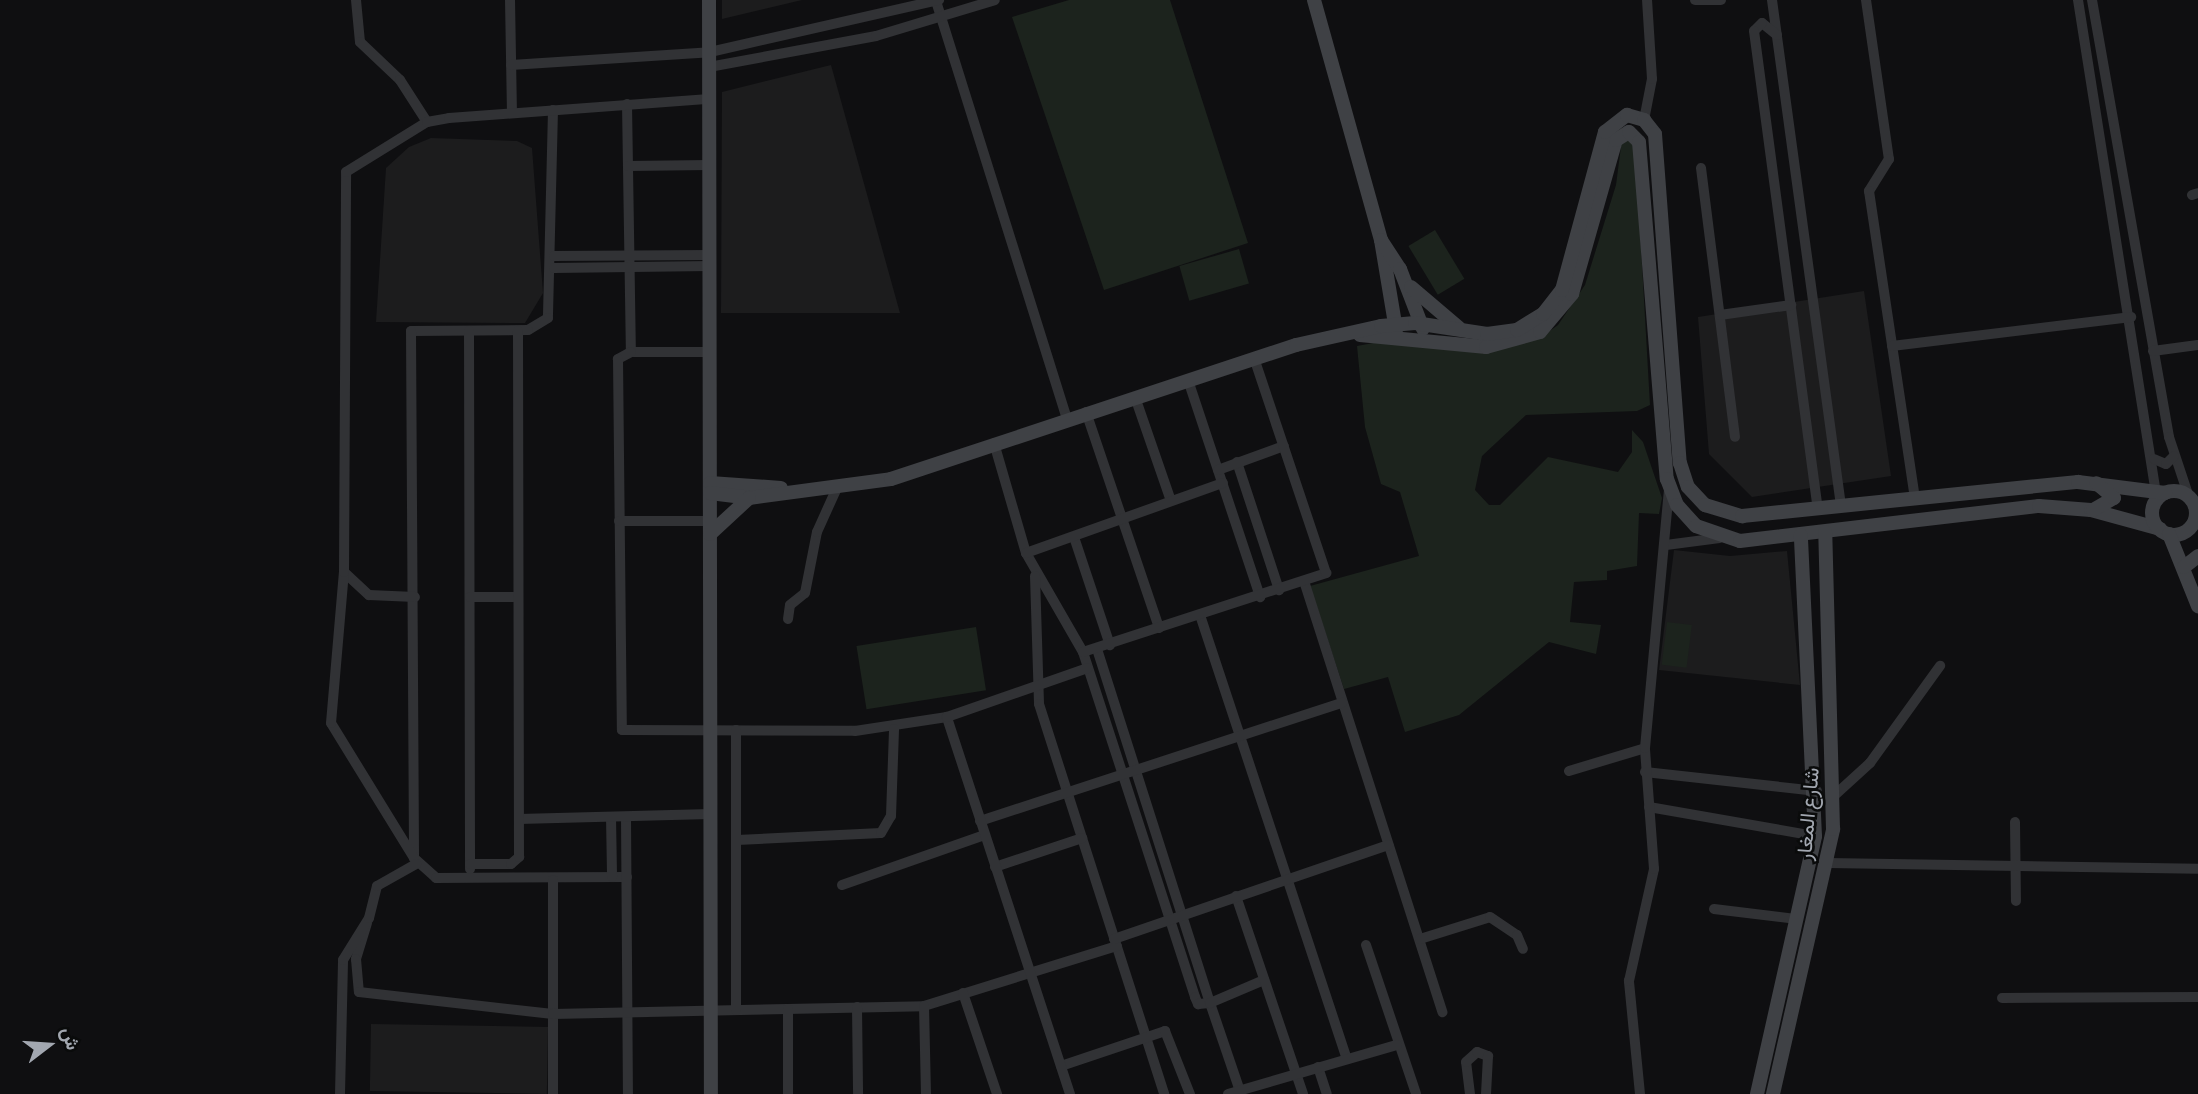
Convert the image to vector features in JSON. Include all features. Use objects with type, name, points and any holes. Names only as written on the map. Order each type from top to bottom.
[{"type":"main road","points":[[709,0],[711,1094]]},
{"type":"main road","points":[[1314,0],[1381,240],[1388,299],[1394,324],[1402,340]]},
{"type":"main road","points":[[710,488],[751,492],[836,489],[994,443],[1254,358],[1394,324],[1423,324],[1463,331],[1517,330],[1550,307],[1565,280],[1608,127],[1622,116],[1644,120],[1656,140],[1684,480],[1699,500],[1726,515],[2094,481],[2194,503],[2194,529],[2164,531],[2091,510],[2023,506],[1801,535],[1721,538],[1689,520],[1669,488],[1639,142],[1632,133],[1616,140],[1576,284],[1556,319],[1509,345],[1422,342],[1362,332]]},
{"type":"main road","points":[[1381,240],[1404,280],[1423,324],[1422,342]]},
{"type":"main road","points":[[1404,280],[1463,331]]},
{"type":"main road","points":[[1362,332],[1388,299]]},
{"type":"main road","points":[[710,460],[751,492]]},
{"type":"main road","points":[[2091,510],[2114,498],[2094,481]]},
{"type":"main road","points":[[710,528],[751,492]]},
{"type":"main road","points":[[2159,495],[2153,515],[2184,566],[2198,606]]},
{"type":"main road","name":"شارع المغار","points":[[1773,1094],[1828,863],[1836,794],[1825,532]]},
{"type":"main road","name":"شارع المغار","points":[[1757,1094],[1815,836],[1816,750],[1801,535]]},
{"type":"main road","points":[[2184,566],[2198,556]]},
{"type":"main road","points":[[1816,750],[1835,748]]},
{"type":"street","points":[[356,0],[360,42],[400,80],[427,122]]},
{"type":"street","points":[[510,0],[512,113]]},
{"type":"street","points":[[512,65],[709,60],[941,18],[995,0]]},
{"type":"street","points":[[1644,120],[1652,79],[1647,0]]},
{"type":"street","points":[[1695,0],[1721,0]]},
{"type":"street","points":[[1866,0],[1889,159],[1869,191],[1915,498]]},
{"type":"street","points":[[2078,0],[2159,495]]},
{"type":"street","points":[[2092,0],[2174,456],[2194,503]]},
{"type":"street","points":[[709,60],[937,1],[1067,418]]},
{"type":"street","points":[[1773,5],[1754,35],[1818,508]]},
{"type":"street","points":[[1773,5],[1841,506]]},
{"type":"street","points":[[1762,23],[1777,35]]},
{"type":"street","points":[[627,877],[553,880],[436,878],[415,861],[331,723],[344,572],[346,172],[427,122],[627,104],[709,100]]},
{"type":"street","points":[[627,104],[631,352]]},
{"type":"street","points":[[415,861],[411,331],[518,331],[548,318],[554,268],[554,110]]},
{"type":"street","points":[[628,166],[709,164]]},
{"type":"street","points":[[1701,168],[1735,437]]},
{"type":"street","points":[[554,256],[629,255],[710,260]]},
{"type":"street","points":[[554,268],[630,267],[710,260]]},
{"type":"street","points":[[1720,315],[1791,305]]},
{"type":"street","points":[[1892,346],[2131,317]]},
{"type":"street","points":[[469,331],[470,878]]},
{"type":"street","points":[[470,864],[517,861],[518,331]]},
{"type":"street","points":[[2153,351],[2198,345]]},
{"type":"street","points":[[710,352],[631,352],[618,359],[622,730],[894,729],[947,717],[1088,668]]},
{"type":"street","points":[[1083,652],[1260,597],[1326,573],[1254,358]]},
{"type":"street","points":[[1188,380],[1260,597]]},
{"type":"street","points":[[1135,397],[1170,498]]},
{"type":"street","points":[[1086,412],[1159,628]]},
{"type":"street","points":[[994,443],[1034,574],[1083,652],[1195,997],[1210,1003],[1264,979]]},
{"type":"street","points":[[1218,470],[1284,446]]},
{"type":"street","points":[[2154,459],[2166,464],[2174,456]]},
{"type":"street","points":[[1237,462],[1279,590]]},
{"type":"street","points":[[1026,553],[1074,537],[1170,498],[1223,483]]},
{"type":"street","points":[[1640,1094],[1629,981],[1654,869],[1644,772],[1669,488]]},
{"type":"street","points":[[788,619],[790,605],[805,593],[817,532],[836,489]]},
{"type":"street","points":[[620,521],[710,528]]},
{"type":"street","points":[[1074,537],[1110,645]]},
{"type":"street","points":[[1666,545],[1721,538]]},
{"type":"street","points":[[344,572],[369,595],[415,597]]},
{"type":"street","points":[[1034,574],[1035,687],[1164,1094]]},
{"type":"street","points":[[1304,581],[1442,1012]]},
{"type":"street","points":[[470,597],[516,597]]},
{"type":"street","points":[[1200,615],[1285,880],[1346,1056]]},
{"type":"street","points":[[1097,649],[1133,769],[1241,1092]]},
{"type":"street","points":[[1836,794],[1870,764],[1940,666]]},
{"type":"street","points":[[980,821],[1066,789],[1342,703]]},
{"type":"street","points":[[947,717],[1070,1094]]},
{"type":"street","points":[[737,840],[881,833],[891,816],[894,729]]},
{"type":"street","points":[[736,730],[736,1010]]},
{"type":"street","points":[[1569,771],[1645,748]]},
{"type":"street","points":[[1644,772],[1816,791]]},
{"type":"street","points":[[1649,807],[1815,836]]},
{"type":"street","points":[[519,819],[710,814]]},
{"type":"street","points":[[611,817],[612,877]]},
{"type":"street","points":[[626,817],[628,1094]]},
{"type":"street","points":[[2015,821],[2016,901]]},
{"type":"street","points":[[842,885],[985,835]]},
{"type":"street","points":[[995,867],[1082,838]]},
{"type":"street","points":[[415,861],[377,886],[356,959],[359,992],[553,1014],[924,1006],[1030,973],[1115,943],[1181,915],[1388,845]]},
{"type":"street","points":[[1828,863],[2198,869]]},
{"type":"street","points":[[553,880],[553,1094]]},
{"type":"street","points":[[1236,897],[1303,1094]]},
{"type":"street","points":[[1713,909],[1797,919]]},
{"type":"street","points":[[1420,939],[1490,917],[1517,935],[1523,949]]},
{"type":"street","points":[[340,1094],[343,960],[366,923]]},
{"type":"street","points":[[1366,945],[1397,1045],[1416,1094]]},
{"type":"street","points":[[962,993],[997,1094]]},
{"type":"street","points":[[2002,998],[2198,997]]},
{"type":"street","points":[[924,1006],[926,1094]]},
{"type":"street","points":[[857,1007],[858,1094]]},
{"type":"street","points":[[788,1009],[788,1094]]},
{"type":"street","points":[[1061,1066],[1169,1032],[1190,1094]]},
{"type":"street","points":[[1228,1094],[1318,1068],[1346,1056],[1397,1045]]},
{"type":"street","points":[[1470,1094],[1466,1062],[1477,1052],[1488,1056],[1486,1094]]},
{"type":"street","points":[[1318,1068],[1327,1094]]},
{"type":"shaded area","points":[[722,0],[802,0],[722,19]]},
{"type":"shaded area","points":[[1069,0],[1170,0],[1248,243],[1104,290],[1012,17]]},
{"type":"shaded area","points":[[831,65],[900,313],[721,313],[722,92]]},
{"type":"shaded area","points":[[431,138],[517,141],[532,148],[543,293],[525,323],[376,322],[386,168],[409,147]]},
{"type":"shaded area","points":[[1622,139],[1635,142],[1650,405],[1637,411],[1526,415],[1482,456],[1475,490],[1489,505],[1500,505],[1548,457],[1618,472],[1632,452],[1632,430],[1643,442],[1662,498],[1659,514],[1639,513],[1637,566],[1607,571],[1607,580],[1574,582],[1570,622],[1601,625],[1596,654],[1549,642],[1459,715],[1405,732],[1388,677],[1344,689],[1310,586],[1419,556],[1400,492],[1381,484],[1365,427],[1357,346],[1384,341],[1497,349],[1540,338],[1558,325],[1585,285],[1616,185]]},
{"type":"shaded area","points":[[1435,230],[1464,279],[1438,295],[1408,246]]},
{"type":"shaded area","points":[[1239,249],[1249,284],[1189,301],[1179,266]]},
{"type":"shaded area","points":[[1864,291],[1891,476],[1752,497],[1709,454],[1698,317]]},
{"type":"shaded area","points":[[1674,550],[1730,556],[1787,551],[1800,685],[1659,670]]},
{"type":"shaded area","points":[[1667,622],[1692,625],[1687,668],[1662,665]]},
{"type":"shaded area","points":[[976,627],[986,690],[867,709],[856,646]]},
{"type":"shaded area","points":[[371,1024],[548,1027],[547,1094],[370,1091]]}]
